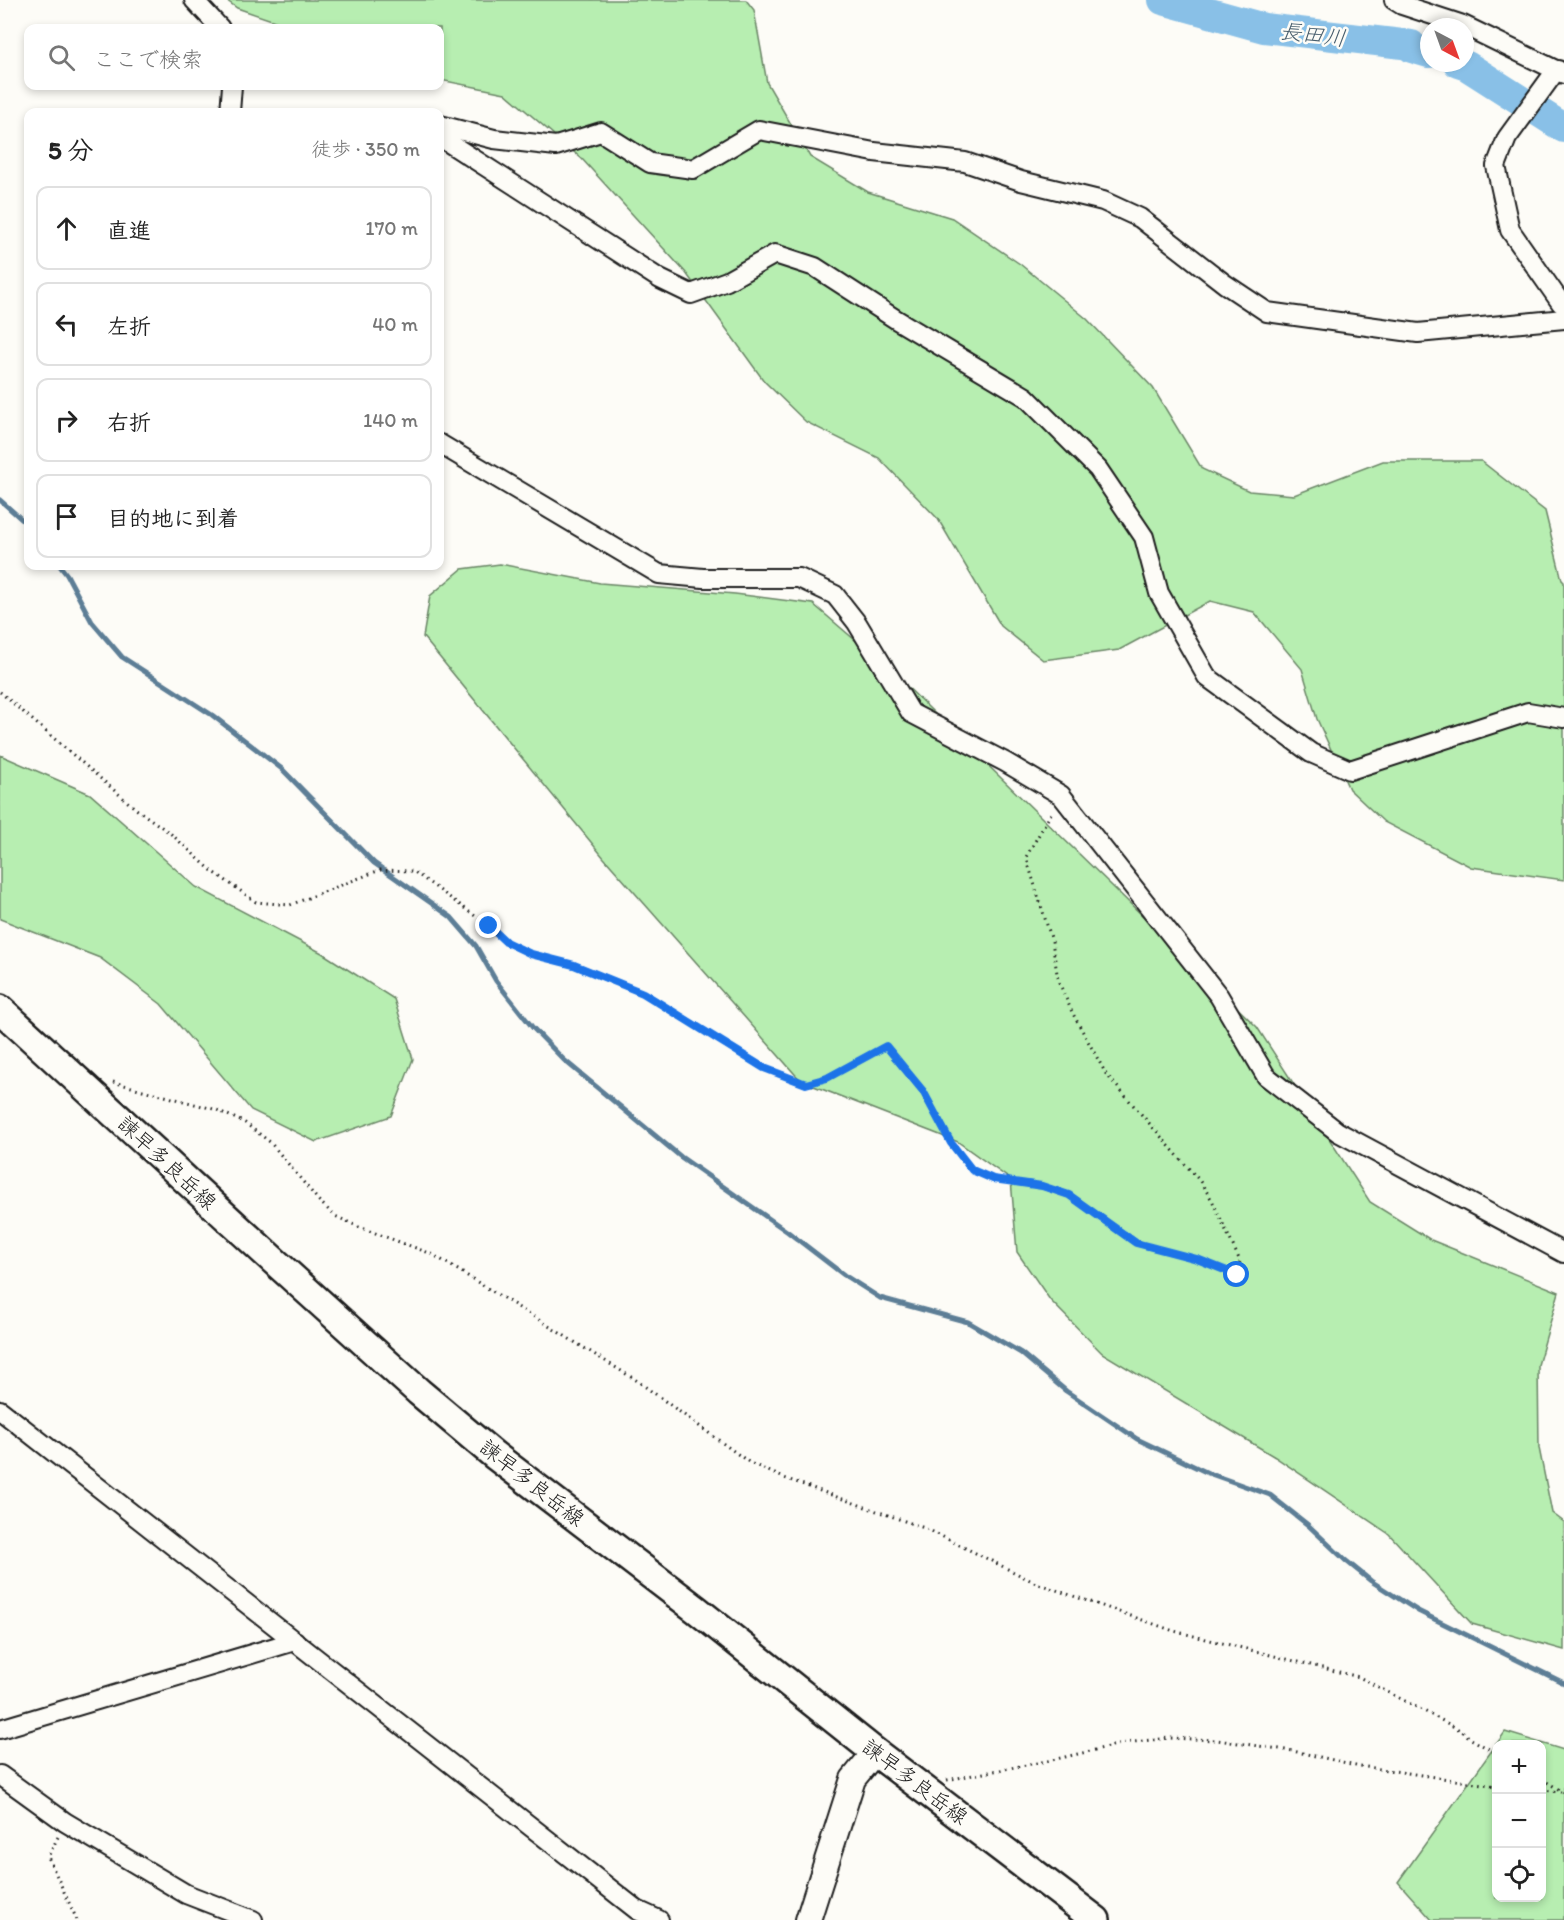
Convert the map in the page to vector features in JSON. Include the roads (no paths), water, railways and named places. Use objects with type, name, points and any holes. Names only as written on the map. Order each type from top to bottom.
[{"type":"main road","name":"諫早多良岳線","points":[[0,1009],[273,1260],[494,1455],[1096,1920]]},
{"type":"street","points":[[194,0],[216,24]]},
{"type":"street","points":[[1394,0],[1402,5],[1462,25],[1558,73],[1507,138],[1496,166],[1510,230],[1564,305]]},
{"type":"street","points":[[230,108],[232,90]]},
{"type":"street","points":[[444,126],[494,139],[556,146],[601,132],[650,163],[693,169],[759,130],[874,152],[965,162],[1021,181],[1103,201],[1140,218],[1225,284],[1267,312],[1418,333],[1564,319]]},
{"type":"street","points":[[444,139],[660,279],[691,294],[727,281],[776,254],[815,267],[897,320],[1026,397],[1098,468],[1144,537],[1159,593],[1207,677],[1311,753],[1350,770],[1528,712],[1564,718]]},
{"type":"street","points":[[444,446],[659,574],[703,578],[799,578],[835,595],[857,622],[910,713],[1005,762],[1061,795],[1219,996],[1266,1076],[1338,1132],[1564,1253]]},
{"type":"street","points":[[0,1410],[636,1910],[659,1920]]},
{"type":"street","points":[[0,1729],[295,1641]]},
{"type":"street","points":[[807,1920],[853,1779],[876,1752]]},
{"type":"street","points":[[0,1775],[66,1822],[186,1894],[253,1920]]},
{"type":"waterway","name":"長田川","points":[[1163,0],[1264,28],[1411,45],[1412,48],[1420,50]]},
{"type":"waterway","name":"長田川","points":[[1474,70],[1564,128]]},
{"type":"waterway","points":[[0,500],[24,521]]},
{"type":"waterway","points":[[63,570],[92,622],[122,657],[212,715],[282,769],[374,863],[451,917],[476,946],[496,981],[533,1028],[564,1060],[681,1157],[788,1232],[844,1275],[880,1298],[968,1322],[1021,1353],[1066,1391],[1137,1439],[1208,1473],[1270,1495],[1371,1581],[1418,1611],[1564,1683]]}]
